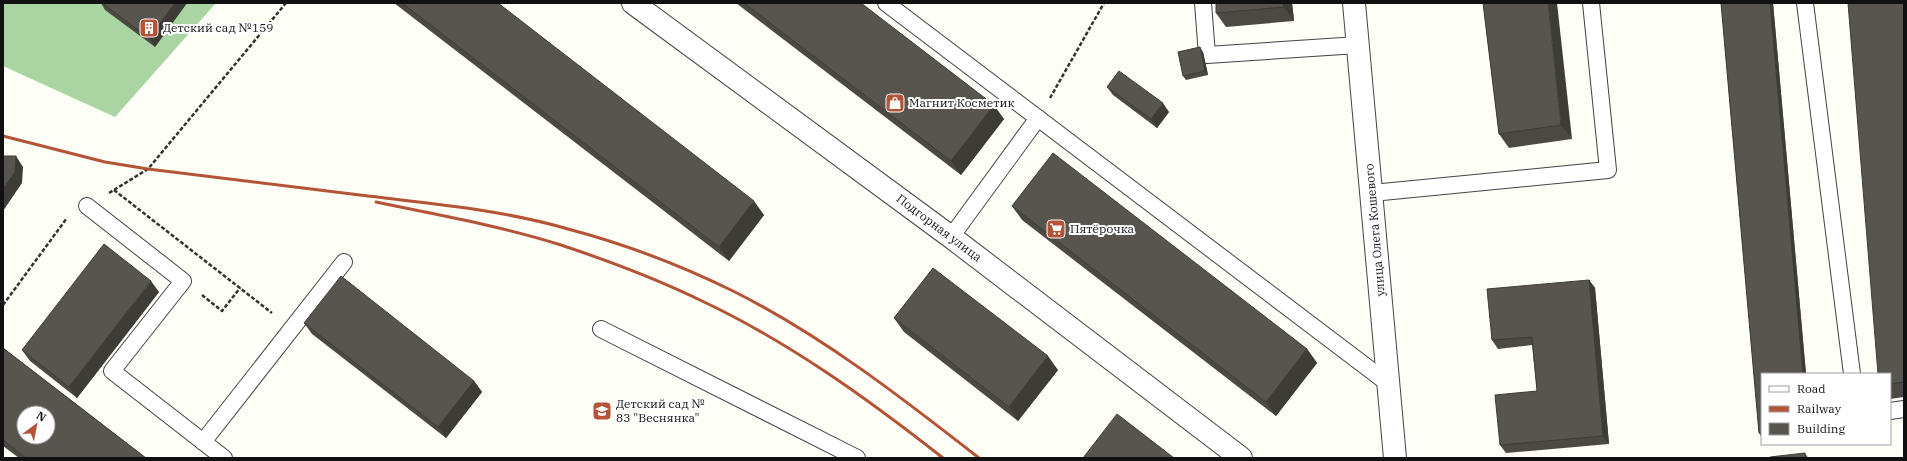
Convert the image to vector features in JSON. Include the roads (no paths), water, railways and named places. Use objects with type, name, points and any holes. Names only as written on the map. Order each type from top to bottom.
[{"type":"street","name":"Подгорная улица","points":[[633,3],[951,237],[1241,458]]},
{"type":"street","name":"улица Олега Кошевого","points":[[1354,3],[1395,458]]},
{"type":"lane","points":[[886,3],[1389,384]]},
{"type":"lane","points":[[1203,3],[1207,55],[1358,45]]},
{"type":"lane","points":[[1372,193],[1608,170],[1592,3]]},
{"type":"lane","points":[[1805,3],[1852,373]]},
{"type":"lane","points":[[951,237],[1038,118]]},
{"type":"lane","points":[[88,206],[183,281],[112,371],[224,458]]},
{"type":"lane","points":[[203,442],[344,262]]},
{"type":"lane","points":[[601,329],[857,458]]},
{"type":"lane","points":[[1891,411],[1904,409]]},
{"type":"railway","points":[[3,136],[105,162],[148,169],[494,212],[543,222],[610,241],[673,264],[713,281],[766,308],[798,327],[860,368],[979,458]]},
{"type":"railway","points":[[376,202],[469,221],[538,238],[615,264],[685,293],[734,317],[797,353],[857,393],[943,458]]},
{"type":"place","name":"Детский сад №159","points":[[149,28]]},
{"type":"place","name":"Магнит Косметик","points":[[895,103]]},
{"type":"place","name":"Пятёрочка","points":[[1056,229]]},
{"type":"place","name":"Детский сад № 83 \"Веснянка\"","points":[[602,411]]}]
